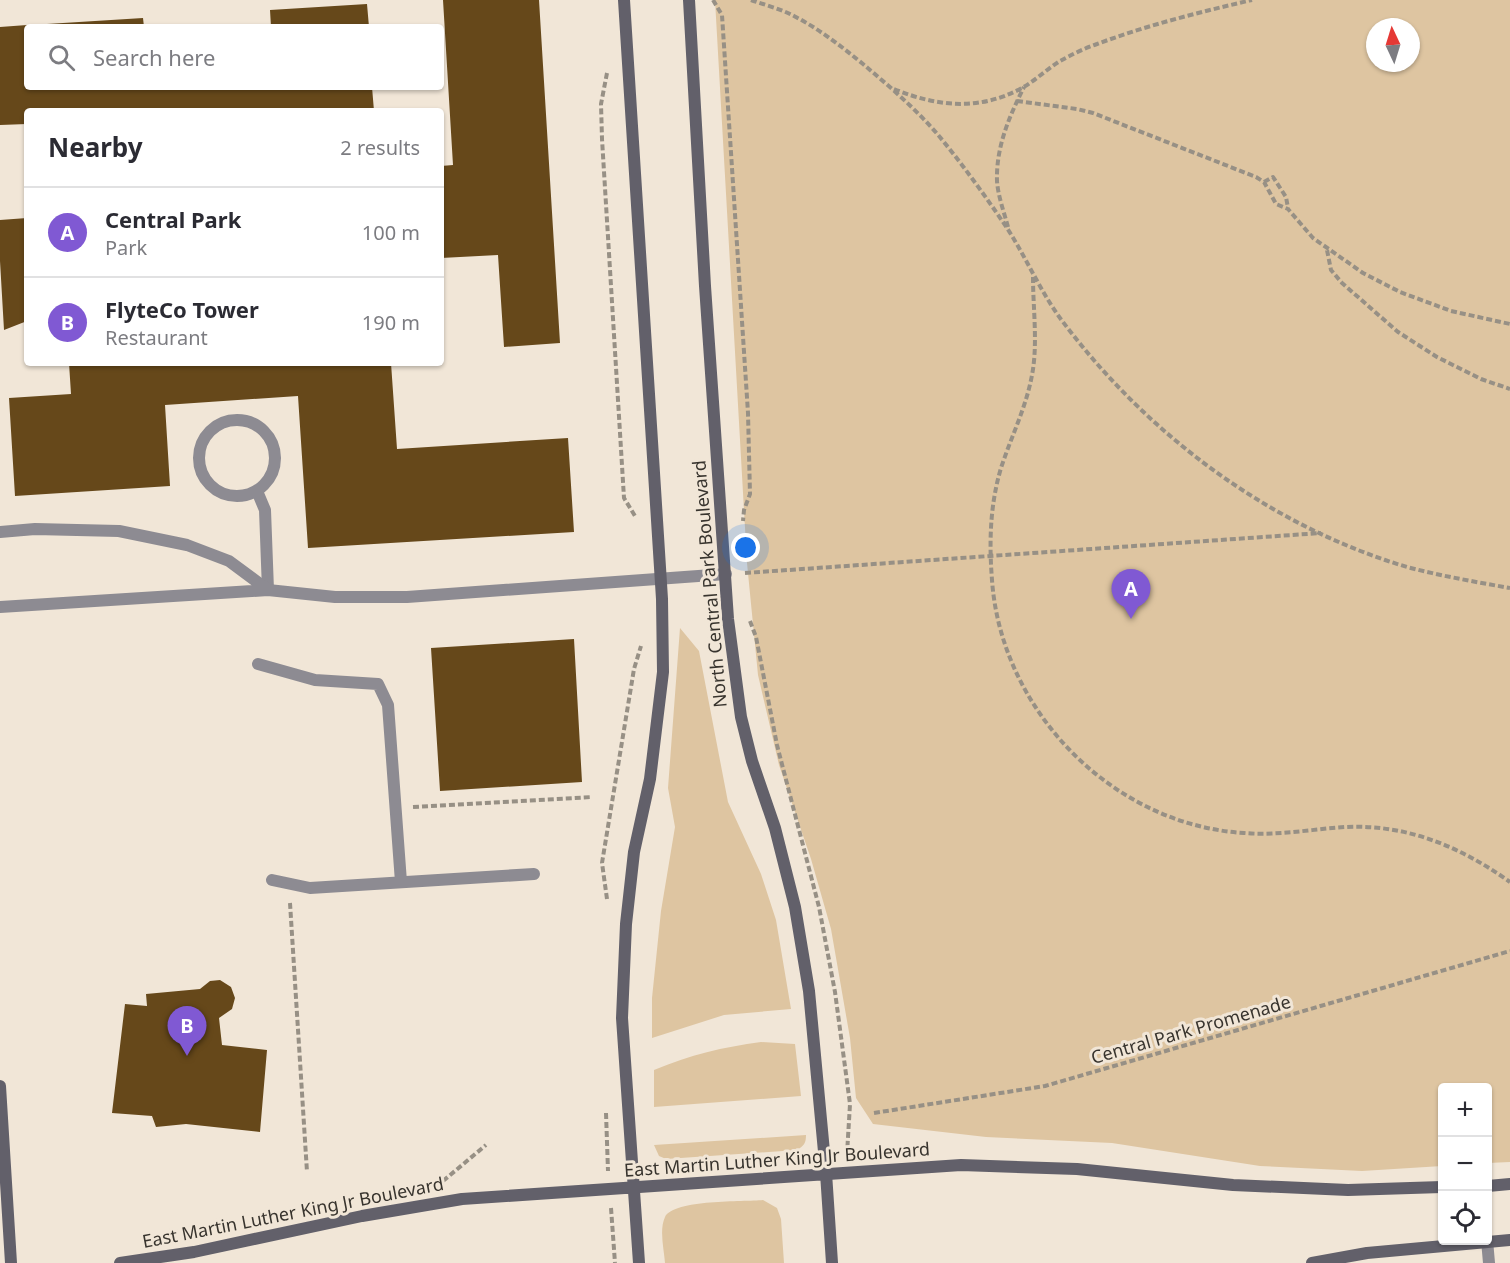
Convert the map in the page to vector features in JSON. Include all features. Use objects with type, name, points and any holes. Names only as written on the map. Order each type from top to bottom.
[{"type":"main road","points":[[624,0],[662,578],[663,672],[650,779],[634,852],[626,924],[622,1018],[639,1263]]},
{"type":"main road","name":"North Central Park Boulevard","points":[[689,0],[705,286],[728,619],[741,717],[752,761],[777,837],[795,907],[809,991],[832,1263]]},
{"type":"main road","points":[[0,1086],[11,1263]]},
{"type":"main road","name":"East Martin Luther King Jr Boulevard","points":[[120,1263],[194,1252],[424,1205],[516,1195],[961,1165],[1077,1169],[1233,1185],[1348,1190],[1438,1187]]},
{"type":"main road","points":[[1492,1186],[1510,1184]]},
{"type":"main road","points":[[1492,1241],[1510,1240]]},
{"type":"main road","points":[[1312,1263],[1367,1253],[1447,1245]]},
{"type":"street","points":[[236,420],[254,424],[268,435],[274,447],[273,471],[267,482],[257,490],[245,495],[233,496],[220,493],[209,485],[202,475],[198,462],[199,450],[204,438],[212,428],[223,422],[236,420]]},
{"type":"street","points":[[257,490],[265,510],[268,590]]},
{"type":"street","points":[[0,532],[35,529],[119,531],[187,545],[230,561],[268,590]]},
{"type":"street","points":[[0,607],[268,590],[335,597],[407,597],[726,574]]},
{"type":"street","points":[[258,664],[315,680],[378,684],[388,705],[401,882]]},
{"type":"street","points":[[272,880],[310,888],[534,874]]},
{"type":"street","points":[[1487,1245],[1489,1263]]},
{"type":"path","points":[[713,0],[722,15],[748,413],[750,494],[744,510],[743,522]]},
{"type":"path","points":[[752,0],[792,15],[831,38],[890,87],[938,134],[1009,231],[1033,275],[1063,321],[1121,391],[1174,441],[1229,482],[1283,514],[1362,551],[1407,566],[1462,580],[1510,588]]},
{"type":"path","points":[[890,87],[919,99],[944,104],[1001,98],[1024,87],[1060,61],[1096,44],[1153,25],[1252,0]]},
{"type":"path","points":[[1009,231],[997,182],[999,152],[1006,125],[1024,87]]},
{"type":"path","points":[[1017,101],[1093,113],[1256,177],[1264,182],[1276,204],[1288,209],[1313,238],[1327,250],[1363,273],[1400,292],[1451,310],[1510,324]]},
{"type":"path","points":[[1264,182],[1273,177],[1286,197],[1288,209]]},
{"type":"path","points":[[1327,250],[1331,270],[1342,283],[1398,332],[1437,357],[1481,379],[1510,389]]},
{"type":"path","points":[[1033,275],[1032,373],[1024,406],[1002,467],[995,495],[990,523],[990,557],[996,615],[1012,663],[1026,693],[1043,719],[1066,747],[1094,773],[1120,792],[1154,810],[1185,822],[1216,830],[1243,833],[1290,834],[1344,827],[1373,827],[1404,831],[1462,851],[1510,882]]},
{"type":"path","points":[[726,574],[1322,532]]},
{"type":"path","points":[[744,563],[745,585]]},
{"type":"path","points":[[749,618],[756,637],[777,745],[819,907],[836,992],[850,1104],[845,1173]]},
{"type":"path","points":[[396,808],[592,796]]},
{"type":"path","points":[[288,884],[307,1172]]},
{"type":"path","name":"Central Park Promenade","points":[[874,1113],[1045,1086],[1510,951]]},
{"type":"path","points":[[441,1183],[486,1145]]},
{"type":"shaded area","points":[[715,0],[1510,0],[1510,1162],[1492,1163],[1492,1083],[1438,1083],[1438,1166],[1362,1171],[1260,1166],[1112,1143],[986,1137],[873,1124],[856,1098],[850,1038],[831,929],[811,859],[779,765],[758,675],[747,563]]},
{"type":"shaded area","points":[[680,628],[699,651],[728,802],[761,874],[776,920],[791,1009],[724,1015],[652,1038],[652,998],[661,911],[675,827],[668,788]]},
{"type":"shaded area","points":[[761,1042],[795,1044],[801,1096],[654,1107],[654,1070],[707,1052]]},
{"type":"shaded area","points":[[806,1135],[804,1144],[797,1150],[666,1159],[659,1156],[654,1145]]},
{"type":"shaded area","points":[[763,1200],[777,1208],[781,1219],[784,1263],[665,1263],[662,1228],[665,1217],[671,1211],[695,1204]]},
{"type":"building","points":[[443,0],[539,0],[560,343],[504,347],[498,255],[444,258],[444,166],[453,165]]},
{"type":"building","points":[[367,4],[369,24],[271,24],[270,10]]},
{"type":"building","points":[[143,18],[144,24],[47,24]]},
{"type":"building","points":[[24,25],[24,90],[372,90],[374,108],[24,108],[24,124],[0,125],[0,27]]},
{"type":"building","points":[[24,218],[24,322],[4,330],[0,261],[0,220]]},
{"type":"building","points":[[69,366],[391,366],[397,449],[568,438],[574,532],[308,548],[298,396],[165,405],[170,486],[15,496],[9,398],[71,394]]},
{"type":"building","points":[[574,639],[582,782],[440,791],[431,648]]},
{"type":"building","points":[[220,980],[231,987],[235,998],[232,1009],[219,1018],[222,1045],[267,1050],[260,1132],[186,1124],[156,1127],[152,1116],[112,1113],[125,1004],[147,1006],[146,994],[200,989],[210,981]]},
{"type":"place","name":"Central Park","points":[[1131,619]]},
{"type":"place","name":"FlyteCo Tower","points":[[187,1056]]}]
